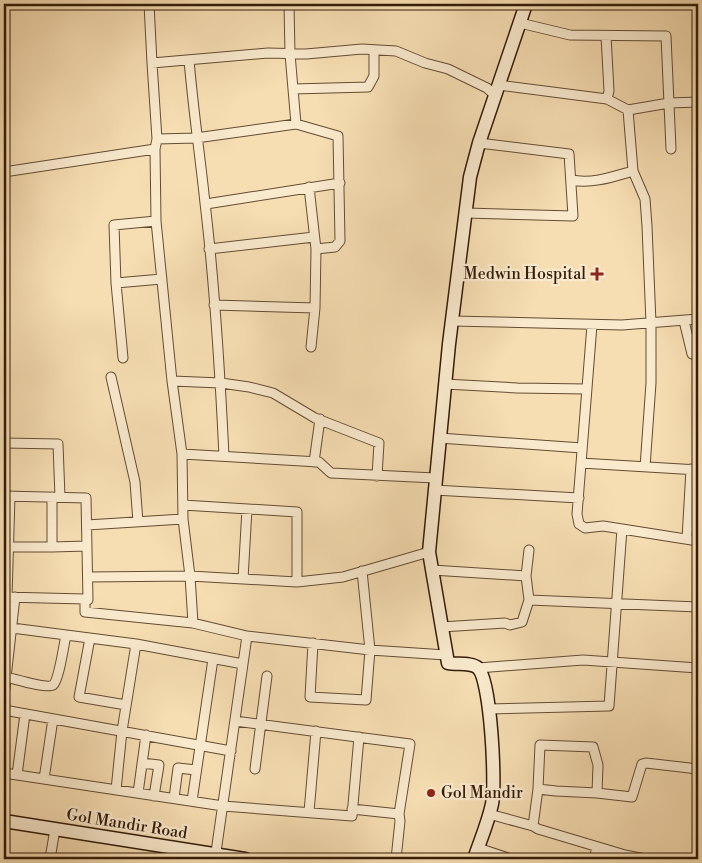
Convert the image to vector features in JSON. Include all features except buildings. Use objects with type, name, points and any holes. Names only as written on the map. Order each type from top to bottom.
[{"type":"street","points":[[149,4],[157,139],[155,149],[156,221],[172,381],[182,454],[183,505],[193,623]]},
{"type":"street","points":[[289,4],[290,54],[296,124]]},
{"type":"street","points":[[526,4],[479,143],[470,177],[452,321],[429,552],[448,663],[472,665],[478,668],[583,660],[698,668]]},
{"type":"street","points":[[520,23],[570,35],[666,36],[671,149]]},
{"type":"street","points":[[606,36],[607,98]]},
{"type":"street","points":[[152,63],[268,53],[290,54],[362,49],[396,51],[425,63],[448,69],[487,88],[497,90],[607,98],[628,110],[669,103],[698,102]]},
{"type":"street","points":[[293,89],[368,87],[374,76],[374,50]]},
{"type":"street","points":[[189,60],[196,138],[206,204],[210,249],[221,383],[224,456]]},
{"type":"street","points":[[628,110],[633,171],[645,199],[651,323],[651,383],[645,467]]},
{"type":"street","points":[[157,139],[196,138],[296,124],[338,136],[340,241],[335,246],[316,249]]},
{"type":"street","points":[[466,213],[573,216],[569,154],[479,143]]},
{"type":"street","points":[[4,172],[155,149]]},
{"type":"street","points":[[572,180],[601,180],[633,171]]},
{"type":"street","points":[[206,204],[340,183]]},
{"type":"street","points":[[309,187],[316,249],[315,308],[311,347]]},
{"type":"street","points":[[123,358],[116,283],[114,225],[156,221]]},
{"type":"street","points":[[210,249],[314,237]]},
{"type":"street","points":[[116,283],[162,279]]},
{"type":"street","points":[[214,304],[315,308]]},
{"type":"street","points":[[452,321],[592,325],[698,319]]},
{"type":"street","points":[[684,321],[692,354]]},
{"type":"street","points":[[592,325],[577,514],[579,524],[585,528],[603,526],[698,541]]},
{"type":"street","points":[[112,377],[135,482],[138,522]]},
{"type":"street","points":[[172,381],[221,383],[273,392],[320,420],[379,443],[377,476]]},
{"type":"street","points":[[445,384],[587,389]]},
{"type":"street","points":[[314,462],[320,420]]},
{"type":"street","points":[[439,438],[582,448]]},
{"type":"street","points":[[4,443],[58,444],[52,547]]},
{"type":"street","points":[[182,454],[319,462],[331,473],[377,476],[435,484],[579,498]]},
{"type":"street","points":[[581,464],[695,469],[687,539]]},
{"type":"street","points":[[4,696],[12,628],[9,597],[6,548],[7,496],[86,498],[88,600],[9,597]]},
{"type":"street","points":[[183,505],[297,512],[298,582]]},
{"type":"street","points":[[244,579],[247,509]]},
{"type":"street","points":[[87,525],[184,519]]},
{"type":"street","points":[[488,709],[609,706],[622,529]]},
{"type":"street","points":[[6,548],[87,546]]},
{"type":"street","points":[[442,628],[522,622],[529,600],[526,576],[529,550]]},
{"type":"street","points":[[88,577],[190,576],[298,582],[343,577],[429,552]]},
{"type":"street","points":[[432,570],[526,576]]},
{"type":"street","points":[[313,643],[310,697],[366,700],[370,650],[362,571]]},
{"type":"street","points":[[85,599],[85,612],[193,623],[247,636],[370,650],[446,655]]},
{"type":"street","points":[[529,600],[698,607]]},
{"type":"street","points":[[12,628],[136,644],[243,664]]},
{"type":"street","points":[[5,681],[42,686],[54,684],[58,675],[66,635]]},
{"type":"street","points":[[216,857],[247,636]]},
{"type":"street","points":[[90,638],[79,697],[126,705]]},
{"type":"street","points":[[116,790],[122,731],[136,644]]},
{"type":"street","points":[[192,801],[213,659]]},
{"type":"street","points":[[478,668],[484,684],[488,709],[493,748],[494,782],[492,805],[476,853],[511,859]]},
{"type":"street","points":[[255,769],[267,676]]},
{"type":"street","points":[[4,710],[231,751]]},
{"type":"street","points":[[17,775],[26,714]]},
{"type":"street","points":[[44,779],[54,719]]},
{"type":"street","points":[[236,721],[410,744],[399,814],[396,859]]},
{"type":"street","points":[[309,812],[316,731]]},
{"type":"street","points":[[138,793],[146,735]]},
{"type":"street","points":[[4,773],[223,806],[352,816],[359,737]]},
{"type":"street","points":[[534,826],[540,745],[593,748],[598,765],[597,793]]},
{"type":"street","points":[[142,762],[159,765],[154,796]]},
{"type":"street","points":[[538,789],[632,797],[642,764],[698,769]]},
{"type":"street","points":[[174,798],[178,768],[196,770]]},
{"type":"street","points":[[352,809],[399,814]]},
{"type":"street","points":[[489,814],[534,826],[538,829],[625,857],[645,859]]},
{"type":"street","name":"Gol Mandir Road","points":[[4,821],[216,857],[245,859]]},
{"type":"street","points":[[50,859],[55,829]]},
{"type":"street","points":[[594,859],[597,847]]},
{"type":"place","name":"Medwin Hospital","points":[[597,274]]},
{"type":"place","name":"Gol Mandir","points":[[431,793]]}]
